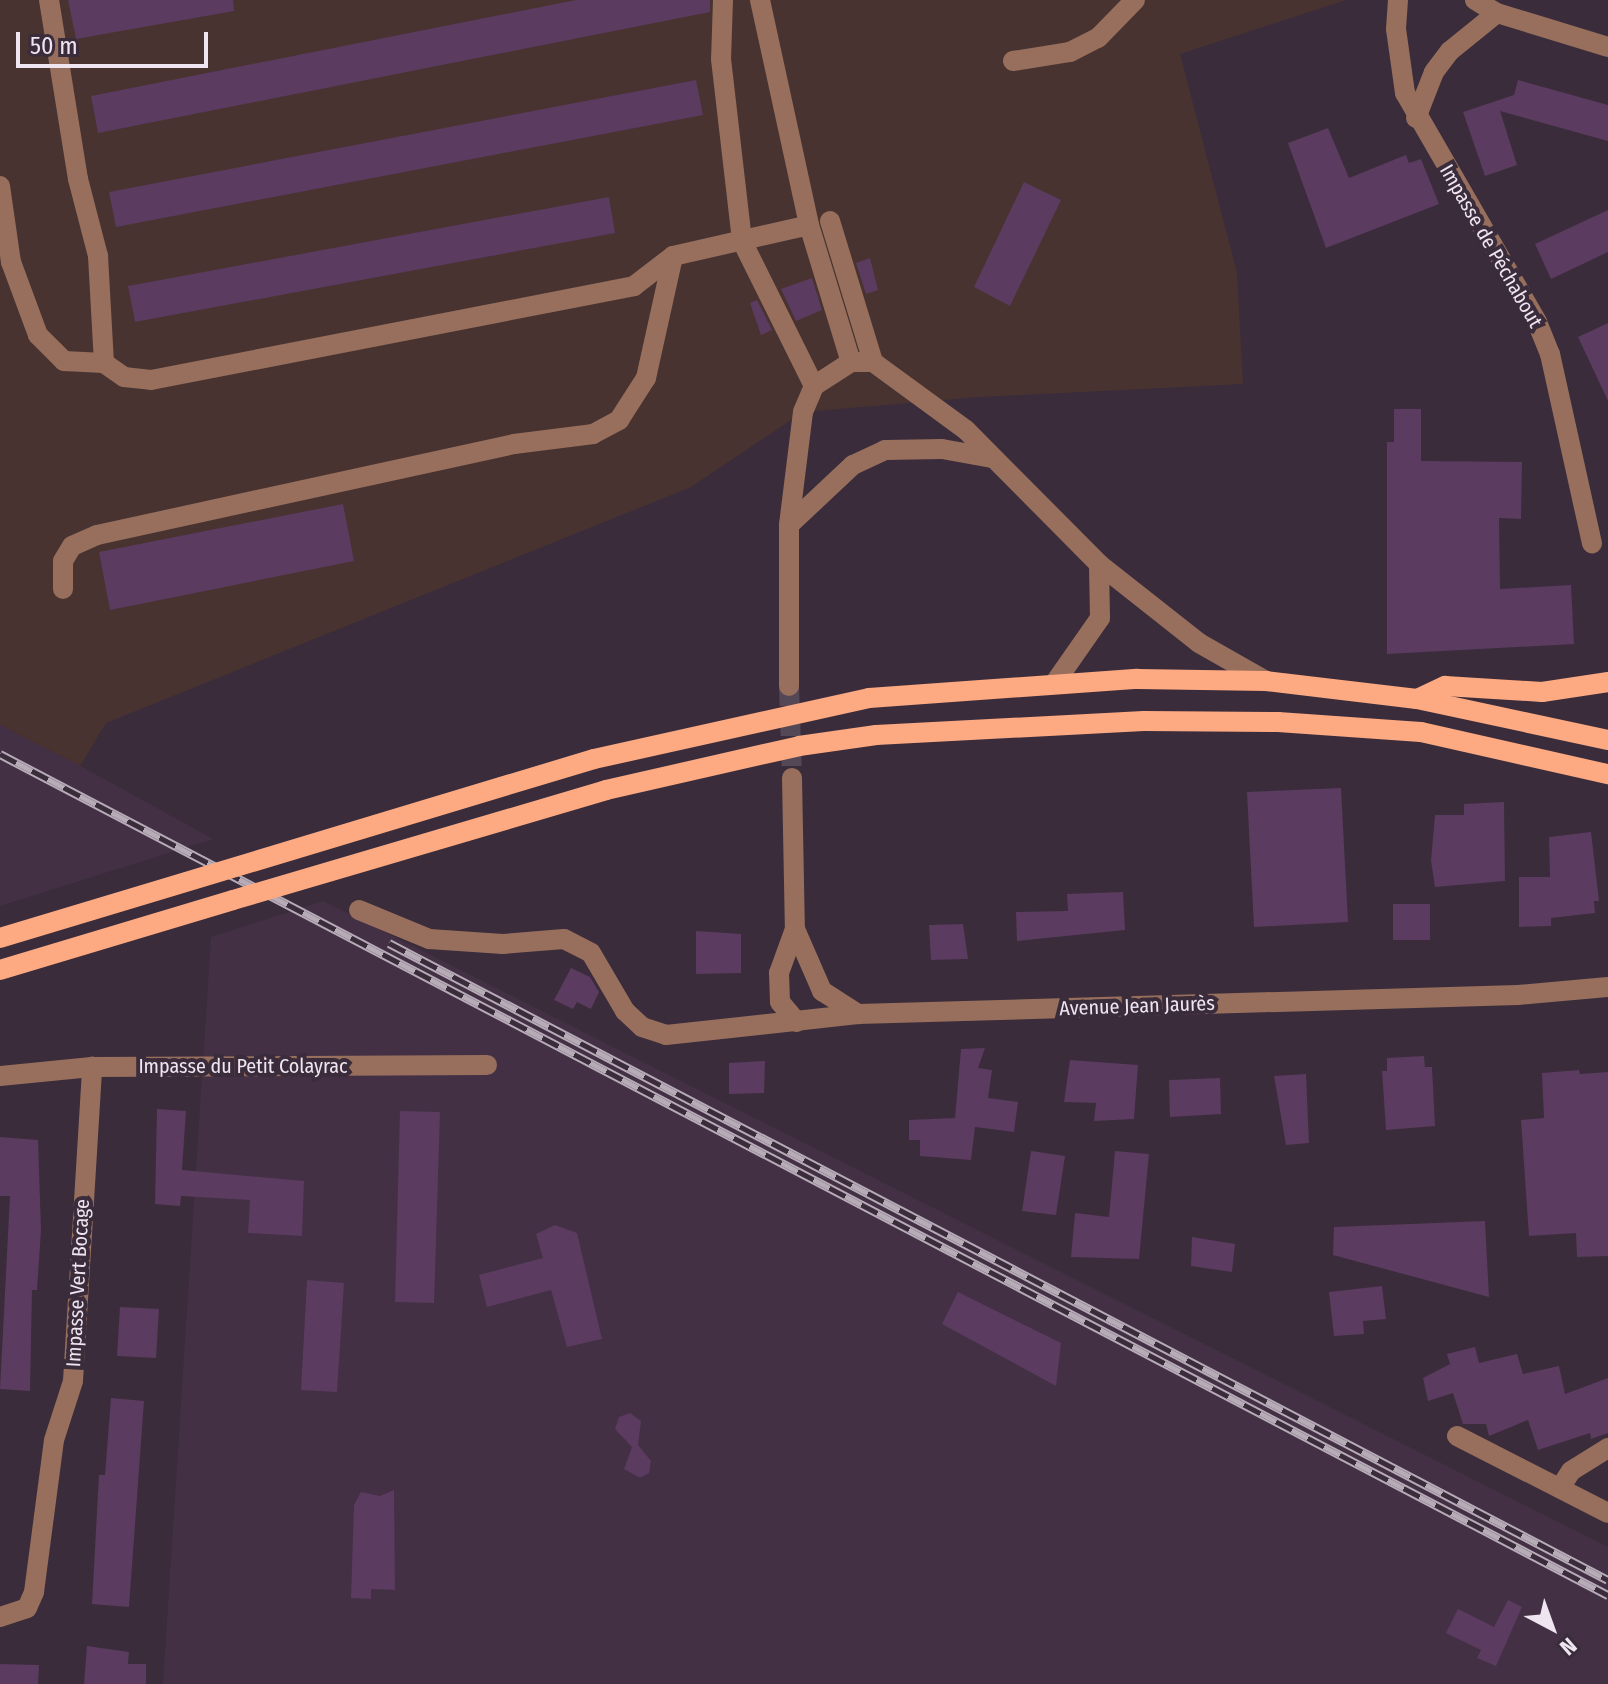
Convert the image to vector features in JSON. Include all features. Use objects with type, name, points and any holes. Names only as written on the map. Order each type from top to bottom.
[{"type":"main road","points":[[0,938],[594,759],[869,698],[1137,679],[1266,681],[1417,699],[1608,740]]},
{"type":"main road","points":[[1417,699],[1445,686],[1542,692],[1608,682]]},
{"type":"main road","points":[[0,970],[606,790],[799,746],[876,735],[1144,721],[1278,722],[1421,732],[1608,774]]},
{"type":"street","points":[[49,0],[78,179],[98,256],[104,363]]},
{"type":"street","points":[[723,0],[721,59],[742,241],[814,386],[791,477],[789,686]]},
{"type":"street","points":[[760,0],[809,225],[851,362]]},
{"type":"street","points":[[1013,61],[1084,45],[1118,21],[1135,0]]},
{"type":"street","name":"Impasse de Péchabout","points":[[1398,0],[1400,75],[1416,118],[1537,322],[1550,354],[1592,543]]},
{"type":"street","points":[[1475,0],[1500,6],[1530,23],[1608,47]]},
{"type":"street","points":[[1416,118],[1434,72],[1450,51],[1500,6]]},
{"type":"street","points":[[0,186],[11,262],[38,335],[64,361],[104,363],[124,377],[151,380],[634,286],[673,256],[809,225]]},
{"type":"street","points":[[830,221],[873,362]]},
{"type":"street","points":[[63,589],[63,561],[72,546],[97,535],[514,444],[593,434],[619,420],[646,378],[673,256]]},
{"type":"street","points":[[814,386],[851,362],[873,362],[966,430],[1099,564],[1199,643],[1266,681]]},
{"type":"street","points":[[789,525],[853,465],[885,450],[942,449],[993,458]]},
{"type":"street","points":[[1054,684],[1100,618],[1099,564]]},
{"type":"street","points":[[792,778],[795,929],[779,973],[780,1002],[797,1022]]},
{"type":"street","name":"Avenue Jean Jaurès","points":[[359,910],[429,939],[503,944],[564,939],[591,953],[625,1011],[642,1027],[666,1035],[858,1014],[1503,996],[1608,987]]},
{"type":"street","points":[[795,929],[822,991],[858,1014]]},
{"type":"street","name":"Impasse du Petit Colayrac","points":[[0,1076],[92,1067],[487,1065]]},
{"type":"street","name":"Impasse Vert Bocage","points":[[0,1617],[27,1608],[34,1592],[54,1440],[73,1381],[76,1272],[92,1067]]},
{"type":"street","points":[[1457,1436],[1608,1513]]},
{"type":"street","points":[[1560,1488],[1571,1471],[1608,1448]]},
{"type":"shaded area","points":[[0,0],[1346,0],[1180,54],[1237,273],[1243,384],[979,397],[803,412],[691,487],[106,723],[80,766],[0,725]]},
{"type":"shaded area","points":[[0,725],[86,769],[213,839],[0,906]]},
{"type":"shaded area","points":[[323,901],[1608,1547],[1608,1684],[163,1684],[211,937]]},
{"type":"building","points":[[68,0],[233,0],[234,11],[76,39]]},
{"type":"building","points":[[576,0],[710,0],[710,12],[98,133],[91,96]]},
{"type":"building","points":[[696,80],[703,115],[116,227],[109,192]]},
{"type":"building","points":[[1518,80],[1608,105],[1608,141],[1500,111],[1517,165],[1485,176],[1463,112],[1514,95]]},
{"type":"building","points":[[1328,128],[1349,178],[1406,155],[1409,163],[1421,159],[1439,204],[1326,248],[1288,143]]},
{"type":"building","points":[[1024,182],[1061,200],[1010,306],[974,287]]},
{"type":"building","points":[[609,197],[615,233],[135,322],[128,286]]},
{"type":"building","points":[[1608,210],[1608,252],[1551,279],[1535,244]]},
{"type":"building","points":[[870,258],[878,290],[866,294],[856,263]]},
{"type":"building","points":[[812,278],[822,310],[796,321],[781,289]]},
{"type":"building","points":[[757,300],[772,330],[761,335],[750,303]]},
{"type":"building","points":[[1608,323],[1608,401],[1578,337]]},
{"type":"building","points":[[1394,409],[1421,409],[1421,461],[1522,462],[1521,519],[1499,518],[1500,589],[1571,585],[1574,644],[1387,654],[1387,442],[1394,442]]},
{"type":"building","points":[[343,504],[354,561],[110,610],[99,552]]},
{"type":"building","points":[[1341,788],[1348,922],[1254,927],[1247,792]]},
{"type":"building","points":[[1504,802],[1505,881],[1435,887],[1431,861],[1435,815],[1464,815],[1464,804]]},
{"type":"building","points":[[1591,832],[1599,901],[1594,901],[1595,913],[1551,918],[1551,926],[1519,927],[1519,877],[1550,877],[1549,837]]},
{"type":"building","points":[[1123,892],[1125,930],[1017,941],[1016,912],[1068,911],[1067,894]]},
{"type":"building","points":[[1393,904],[1430,904],[1430,940],[1393,940]]},
{"type":"building","points":[[963,924],[968,959],[931,960],[929,925]]},
{"type":"building","points":[[696,931],[741,934],[741,973],[696,974]]},
{"type":"building","points":[[571,968],[590,977],[599,992],[591,1009],[577,1002],[573,1009],[554,1000]]},
{"type":"building","points":[[985,1048],[978,1068],[992,1070],[988,1098],[1018,1102],[1014,1132],[975,1127],[971,1160],[920,1156],[920,1140],[909,1140],[909,1120],[955,1118],[961,1049]]},
{"type":"building","points":[[1424,1056],[1425,1067],[1432,1067],[1435,1126],[1386,1130],[1382,1071],[1387,1071],[1387,1058]]},
{"type":"building","points":[[1070,1060],[1138,1065],[1134,1119],[1094,1121],[1096,1103],[1064,1102]]},
{"type":"building","points":[[765,1061],[764,1093],[729,1094],[729,1063]]},
{"type":"building","points":[[1579,1070],[1580,1074],[1608,1072],[1608,1256],[1577,1257],[1576,1233],[1529,1236],[1521,1120],[1544,1118],[1542,1073]]},
{"type":"building","points":[[1306,1074],[1309,1143],[1286,1145],[1274,1076]]},
{"type":"building","points":[[1220,1078],[1221,1114],[1170,1117],[1169,1080]]},
{"type":"building","points":[[157,1109],[186,1111],[182,1170],[304,1181],[302,1236],[248,1233],[250,1200],[181,1196],[180,1206],[155,1204]]},
{"type":"building","points":[[400,1111],[440,1112],[434,1303],[395,1302]]},
{"type":"building","points":[[0,1137],[38,1140],[41,1230],[37,1290],[32,1290],[30,1391],[0,1389],[10,1196],[0,1196]]},
{"type":"building","points":[[1031,1151],[1065,1156],[1056,1215],[1022,1211]]},
{"type":"building","points":[[1115,1151],[1149,1154],[1139,1259],[1071,1257],[1075,1213],[1109,1217]]},
{"type":"building","points":[[1485,1221],[1489,1297],[1333,1255],[1334,1227]]},
{"type":"building","points":[[555,1225],[577,1233],[602,1339],[567,1347],[551,1290],[487,1307],[479,1275],[543,1258],[536,1234]]},
{"type":"building","points":[[1192,1237],[1235,1244],[1232,1272],[1191,1266]]},
{"type":"building","points":[[307,1280],[344,1283],[337,1392],[301,1390]]},
{"type":"building","points":[[1382,1286],[1386,1319],[1363,1321],[1364,1334],[1334,1336],[1329,1292]]},
{"type":"building","points":[[958,1292],[1061,1343],[1056,1386],[942,1324]]},
{"type":"building","points":[[120,1307],[159,1309],[156,1358],[117,1356]]},
{"type":"building","points":[[1475,1347],[1479,1363],[1517,1354],[1523,1374],[1559,1366],[1565,1394],[1608,1378],[1608,1433],[1591,1439],[1590,1433],[1538,1450],[1528,1420],[1489,1436],[1486,1424],[1463,1424],[1453,1393],[1428,1401],[1423,1378],[1450,1364],[1447,1354]]},
{"type":"building","points":[[111,1398],[144,1401],[129,1607],[92,1604],[99,1475],[105,1475]]},
{"type":"building","points":[[630,1413],[641,1421],[638,1445],[651,1461],[649,1473],[640,1478],[624,1469],[632,1447],[615,1429],[619,1417]]},
{"type":"building","points":[[394,1490],[395,1590],[371,1589],[371,1599],[351,1598],[354,1505],[361,1492],[380,1496]]},
{"type":"building","points":[[1508,1600],[1522,1607],[1496,1666],[1477,1658],[1481,1650],[1446,1633],[1458,1609],[1494,1627]]},
{"type":"building","points":[[87,1646],[129,1652],[128,1664],[146,1664],[146,1684],[84,1684]]},
{"type":"building","points":[[0,1664],[39,1665],[38,1684],[0,1684]]},
{"type":"tunnel","points":[[789,686],[792,778]]},
{"type":"railway","points":[[0,754],[1608,1595]]},
{"type":"railway","points":[[389,943],[1608,1580]]}]
